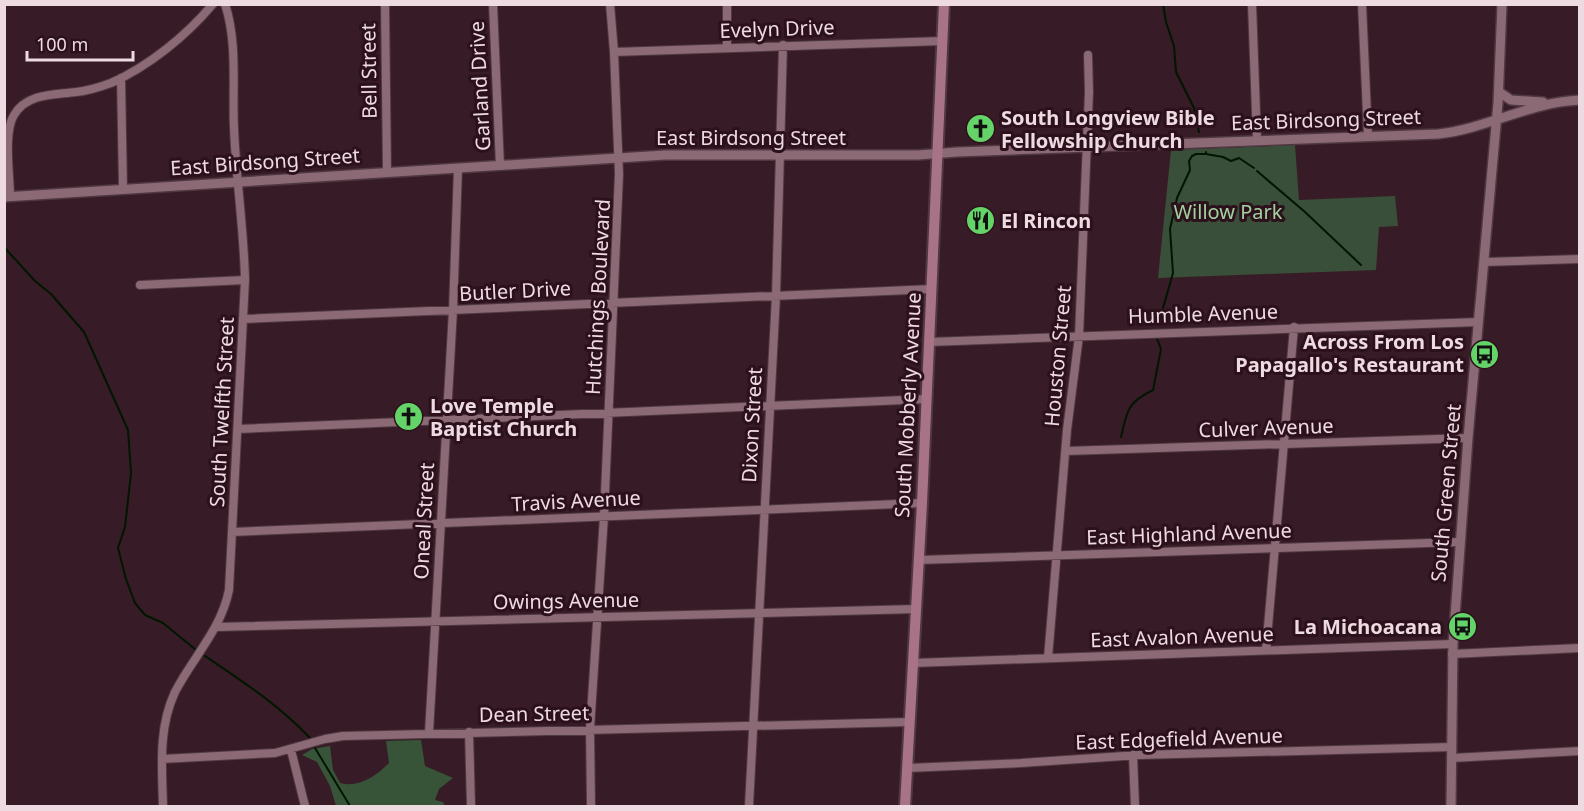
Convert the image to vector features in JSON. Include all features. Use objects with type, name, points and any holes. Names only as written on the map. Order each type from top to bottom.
[{"type":"main road","name":"South Mobberly Avenue","points":[[905,807],[917,609],[944,4]]},
{"type":"street","points":[[7,197],[9,130],[16,112],[26,103],[38,98],[84,91],[121,78],[173,43],[213,4]]},
{"type":"street","name":"South Twelfth Street","points":[[163,807],[163,732],[171,703],[184,677],[217,627],[229,590],[245,280],[244,242],[237,182],[233,41],[225,4]]},
{"type":"street","name":"Bell Street","points":[[385,4],[387,172]]},
{"type":"street","name":"Garland Drive","points":[[493,4],[500,166]]},
{"type":"street","name":"Hutchings Boulevard","points":[[591,807],[590,729],[604,516],[619,158],[614,51],[609,4]]},
{"type":"street","points":[[727,4],[727,48]]},
{"type":"street","points":[[1252,4],[1257,140]]},
{"type":"street","points":[[1362,4],[1368,136]]},
{"type":"street","name":"South Green Street","points":[[1451,807],[1452,649],[1468,438],[1497,119],[1502,4]]},
{"type":"street","name":"Evelyn Drive","points":[[614,51],[942,41]]},
{"type":"street","name":"Dixon Street","points":[[749,807],[776,296],[783,45]]},
{"type":"street","name":"Houston Street","points":[[1048,658],[1066,451],[1079,336],[1089,92],[1088,55]]},
{"type":"street","points":[[121,78],[123,189]]},
{"type":"street","points":[[1498,92],[1516,101],[1554,103],[1580,100]]},
{"type":"street","name":"East Birdsong Street","points":[[7,197],[619,158],[687,155],[938,154],[1443,133],[1554,103]]},
{"type":"street","name":"Oneal Street","points":[[429,732],[453,310],[458,168]]},
{"type":"street","points":[[1484,262],[1580,260]]},
{"type":"street","points":[[140,285],[245,280]]},
{"type":"street","name":"Butler Drive","points":[[244,320],[932,289]]},
{"type":"street","name":"Humble Avenue","points":[[929,342],[1478,322]]},
{"type":"street","points":[[1266,650],[1294,327]]},
{"type":"street","points":[[238,429],[927,399]]},
{"type":"street","name":"Culver Avenue","points":[[1066,451],[1468,438]]},
{"type":"street","name":"Travis Avenue","points":[[232,532],[922,503]]},
{"type":"street","name":"East Highland Avenue","points":[[919,560],[1460,542]]},
{"type":"street","name":"Owings Avenue","points":[[217,627],[917,609]]},
{"type":"street","name":"East Avalon Avenue","points":[[913,663],[1266,650],[1580,648]]},
{"type":"street","name":"Dean Street","points":[[162,759],[269,754],[333,737],[429,732],[910,722]]},
{"type":"street","points":[[469,732],[471,807]]},
{"type":"street","name":"East Edgefield Avenue","points":[[908,768],[1133,755],[1452,747]]},
{"type":"street","points":[[291,750],[305,807]]},
{"type":"street","points":[[1452,758],[1580,751]]},
{"type":"street","points":[[1133,755],[1135,807]]},
{"type":"green space","name":"Willow Park","points":[[1295,145],[1299,200],[1395,196],[1398,226],[1379,227],[1376,270],[1158,278],[1171,150]]},
{"type":"green space","points":[[421,740],[425,766],[453,778],[439,789],[435,800],[443,802],[445,806],[336,806],[330,786],[317,762],[302,755],[312,749],[330,746],[333,770],[340,783],[354,784],[373,776],[389,763],[386,741]]},
{"type":"waterway","points":[[1163,4],[1174,46],[1176,72],[1194,108],[1199,132]]},
{"type":"waterway","points":[[1206,152],[1206,154],[1231,161],[1239,158],[1254,168]]},
{"type":"waterway","points":[[1159,322],[1173,273],[1170,229],[1177,198],[1190,170],[1189,161],[1192,156],[1206,154]]},
{"type":"waterway","points":[[1257,171],[1361,265]]},
{"type":"waterway","points":[[4,247],[35,281],[51,294],[84,332],[128,430],[131,473],[125,527],[118,548],[126,579],[135,603],[145,615],[163,623],[196,650]]},
{"type":"waterway","points":[[1121,437],[1125,420],[1133,403],[1153,390],[1161,349],[1157,339]]},
{"type":"waterway","points":[[205,656],[273,704],[310,738]]},
{"type":"waterway","points":[[315,748],[350,806]]},
{"type":"place","name":"South Longview Bible Fellowship Church","points":[[980,129]]},
{"type":"place","name":"El Rincon","points":[[980,221]]},
{"type":"place","name":"Across From Los Papagallo's Restaurant","points":[[1485,354]]},
{"type":"place","name":"Love Temple Baptist Church","points":[[409,417]]},
{"type":"place","name":"La Michoacana","points":[[1463,627]]}]
